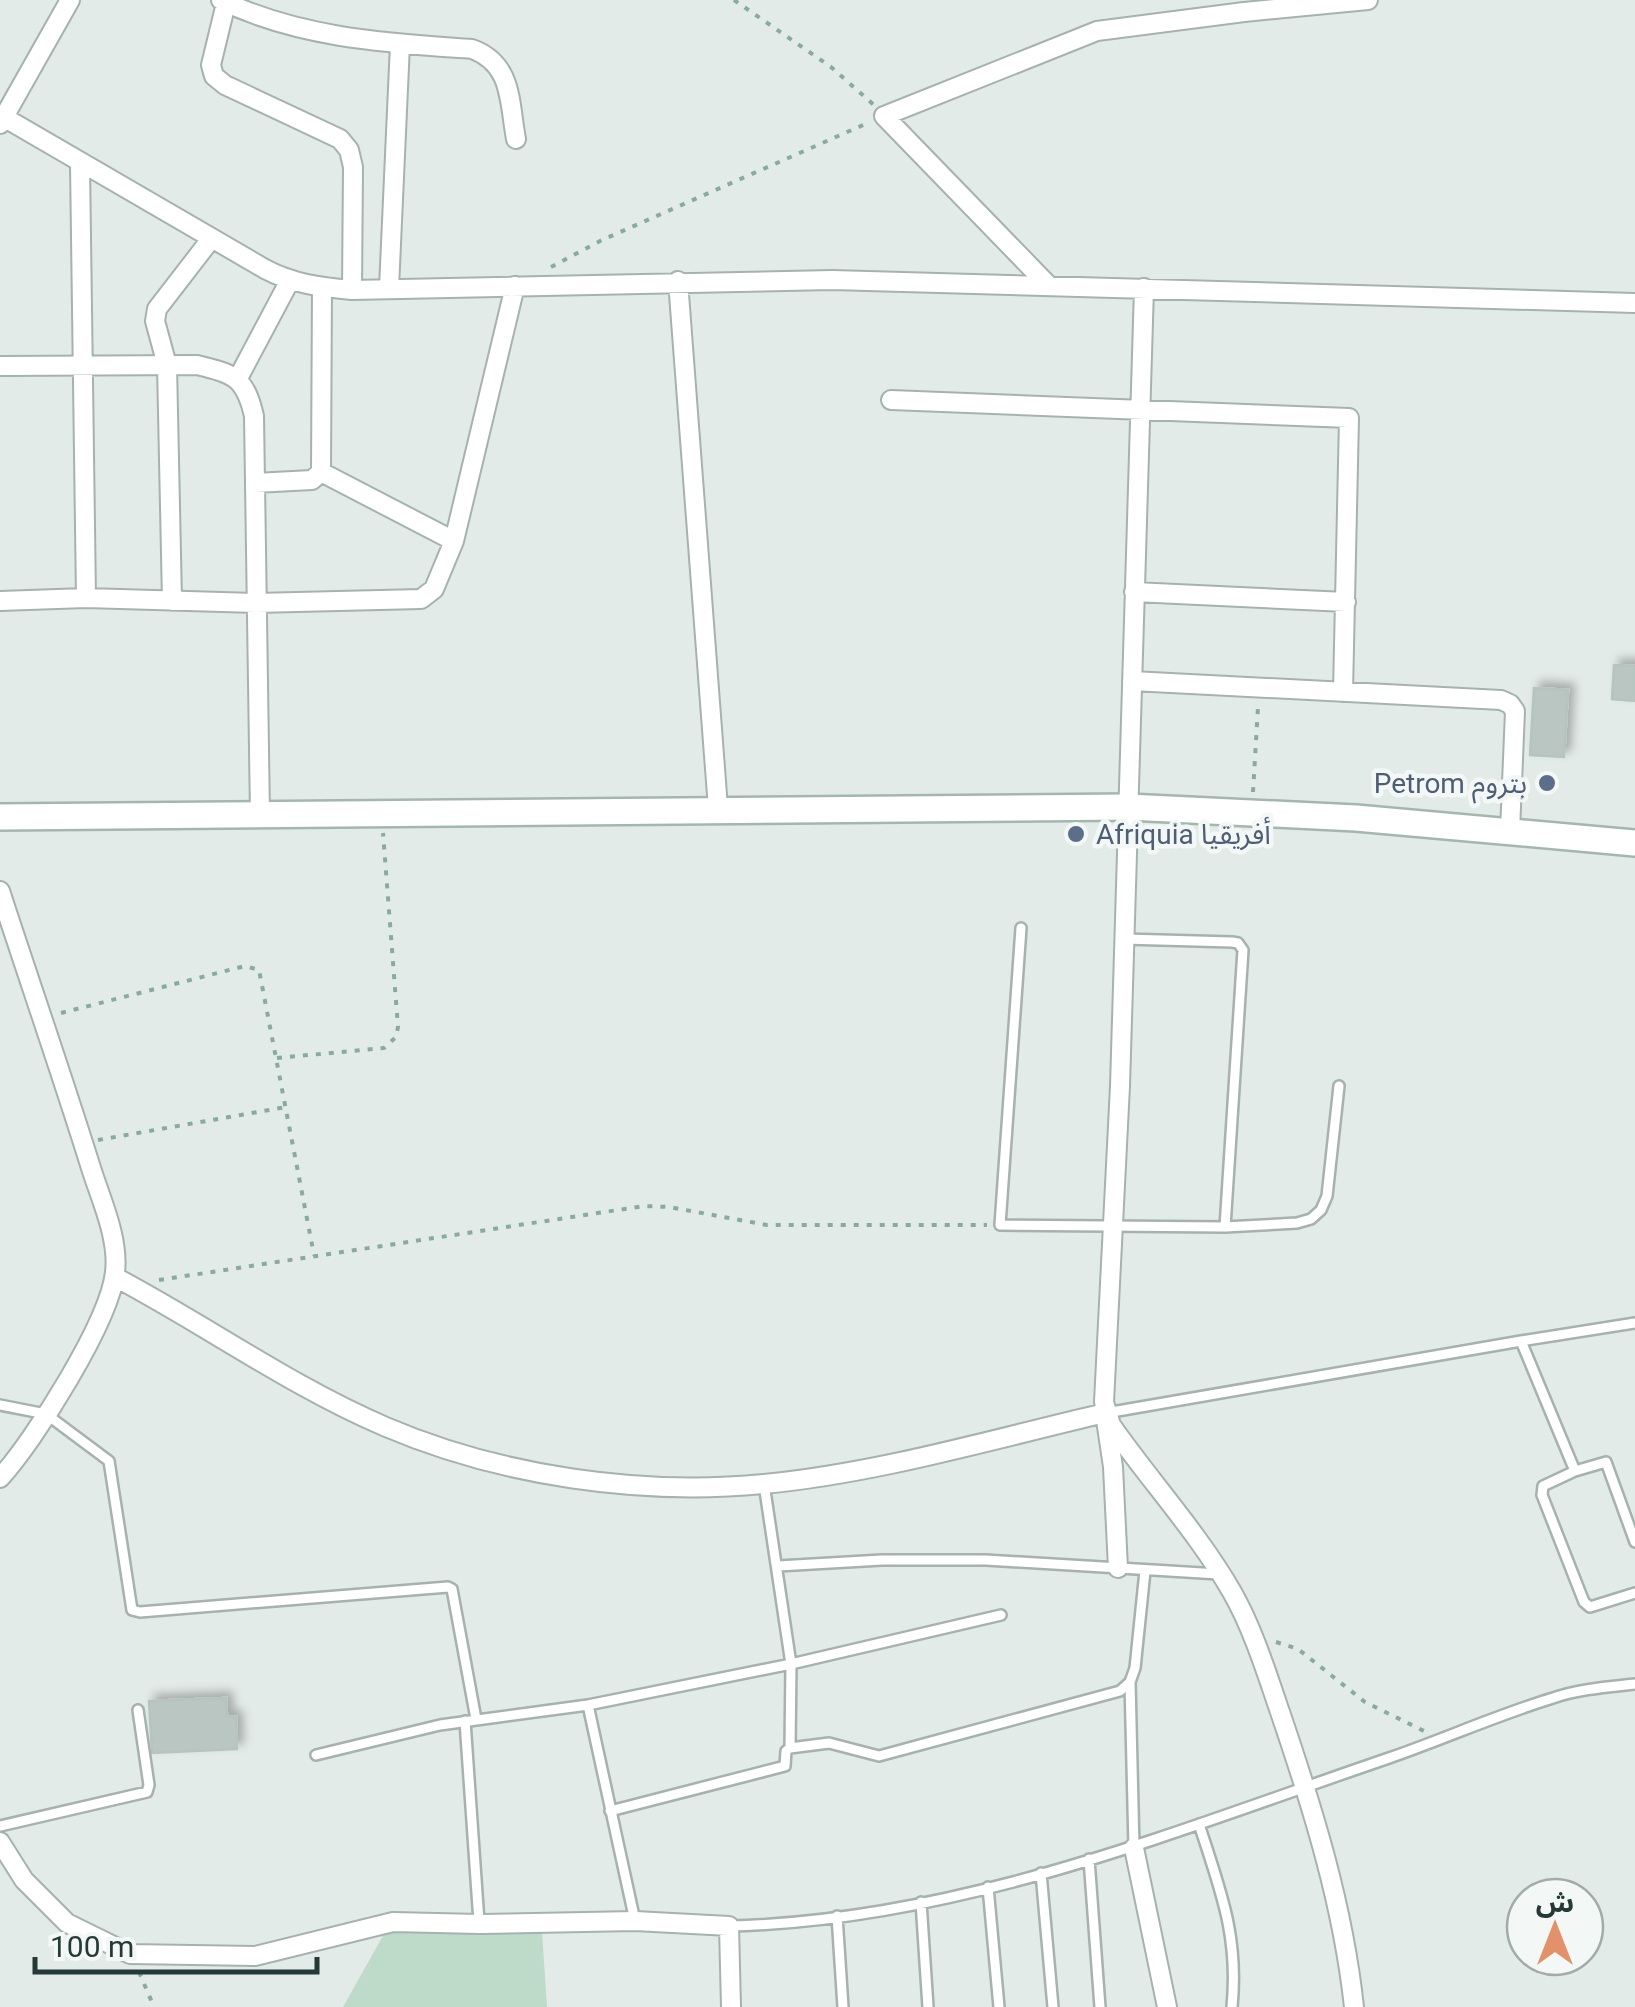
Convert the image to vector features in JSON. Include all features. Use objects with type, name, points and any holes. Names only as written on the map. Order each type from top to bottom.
[{"type":"main road","points":[[0,817],[1128,807],[1252,812],[1635,842]]},
{"type":"street","points":[[70,0],[1,119],[289,282],[352,290],[832,280],[1635,303]]},
{"type":"street","points":[[1048,285],[884,116],[1097,31],[1368,0]]},
{"type":"street","points":[[352,290],[353,167],[349,150],[340,139],[225,85],[214,76],[211,65],[223,1],[281,23],[400,44],[472,49],[490,55],[502,70],[516,139]]},
{"type":"street","points":[[389,288],[400,44]]},
{"type":"street","points":[[80,164],[86,598]]},
{"type":"street","points":[[172,600],[167,365],[155,321],[157,310],[211,239]]},
{"type":"street","points":[[678,281],[718,808]]},
{"type":"street","points":[[238,380],[289,282]]},
{"type":"street","points":[[0,601],[86,598],[256,603],[421,599],[434,589],[454,541],[515,286]]},
{"type":"street","points":[[255,483],[312,480],[321,472],[322,287]]},
{"type":"street","points":[[1118,1568],[1113,1467],[1103,1390],[1124,938],[1144,288]]},
{"type":"street","points":[[0,366],[197,365],[229,373],[248,389],[254,416],[260,816]]},
{"type":"street","points":[[891,400],[1350,418],[1343,692]]},
{"type":"street","points":[[321,472],[454,541]]},
{"type":"street","points":[[1134,592],[1346,602]]},
{"type":"street","points":[[1132,681],[1502,700],[1515,711],[1510,831]]},
{"type":"street","points":[[0,890],[84,1143],[122,1281],[46,1414],[0,1478]]},
{"type":"street","points":[[122,1281],[328,1400],[444,1448],[524,1468],[596,1480],[678,1488],[764,1484],[846,1471],[1105,1413]]},
{"type":"street","points":[[1105,1413],[1221,1574],[1254,1639],[1306,1786],[1340,1912],[1354,2007]]},
{"type":"street","points":[[0,1842],[24,1880],[67,1923],[130,1954],[255,1956],[393,1922],[635,1921],[729,1926],[731,2007]]},
{"type":"street","points":[[1134,1848],[1168,2007]]},
{"type":"lane","points":[[1021,928],[1000,1224],[1225,1227],[1297,1223],[1312,1218],[1321,1210],[1326,1196],[1339,1086]]},
{"type":"lane","points":[[1124,938],[1232,942],[1241,946],[1225,1227]]},
{"type":"lane","points":[[1105,1413],[1635,1323]]},
{"type":"lane","points":[[1521,1341],[1575,1471]]},
{"type":"lane","points":[[0,1405],[46,1414],[110,1461],[132,1610],[448,1586],[452,1589],[476,1718]]},
{"type":"lane","points":[[1635,1542],[1606,1462],[1575,1471],[1541,1490],[1584,1602],[1590,1606],[1635,1593]]},
{"type":"lane","points":[[764,1484],[791,1664],[790,1748]]},
{"type":"lane","points":[[778,1566],[986,1560],[1221,1574]]},
{"type":"lane","points":[[1134,1848],[1130,1682],[1135,1668],[1145,1571]]},
{"type":"lane","points":[[316,1755],[476,1718],[588,1704],[791,1664],[1001,1615]]},
{"type":"lane","points":[[610,1811],[781,1769],[790,1748],[829,1743],[871,1755],[887,1755],[1120,1692],[1130,1682]]},
{"type":"lane","points":[[729,1926],[768,1925],[921,1902],[1041,1874],[1134,1848],[1555,1697],[1635,1684]]},
{"type":"lane","points":[[588,1704],[635,1921]]},
{"type":"lane","points":[[0,1826],[147,1792],[138,1710]]},
{"type":"lane","points":[[464,1721],[480,1924]]},
{"type":"lane","points":[[1199,1824],[1226,1902],[1231,1936],[1232,2007]]},
{"type":"lane","points":[[1090,1859],[1100,2007]]},
{"type":"lane","points":[[1041,1874],[1052,2007]]},
{"type":"lane","points":[[988,1887],[998,2007]]},
{"type":"lane","points":[[921,1902],[928,2007]]},
{"type":"lane","points":[[837,1916],[843,2007]]},
{"type":"path","points":[[550,268],[602,240],[884,116],[831,67],[734,0]]},
{"type":"path","points":[[1252,812],[1259,688]]},
{"type":"path","points":[[277,1058],[384,1048],[396,1037],[382,814]]},
{"type":"path","points":[[42,1018],[245,966],[261,974],[314,1257]]},
{"type":"path","points":[[84,1143],[286,1107]]},
{"type":"path","points":[[122,1281],[656,1206],[752,1224],[1000,1224]]},
{"type":"path","points":[[1254,1639],[1290,1645],[1365,1702],[1421,1730],[1448,1738]]},
{"type":"path","points":[[130,1954],[154,2007]]},
{"type":"green space","points":[[389,1925],[542,1932],[547,2007],[343,2007]]},
{"type":"building","points":[[1614,665],[1635,666],[1635,701],[1612,699]]},
{"type":"building","points":[[1534,688],[1568,690],[1564,757],[1530,755]]},
{"type":"building","points":[[226,1698],[227,1717],[236,1717],[237,1749],[152,1753],[149,1701]]},
{"type":"place","name":"Petrom بتروم","points":[[1547,783]]},
{"type":"place","name":"Afriquia أفريقيا","points":[[1076,834]]}]
